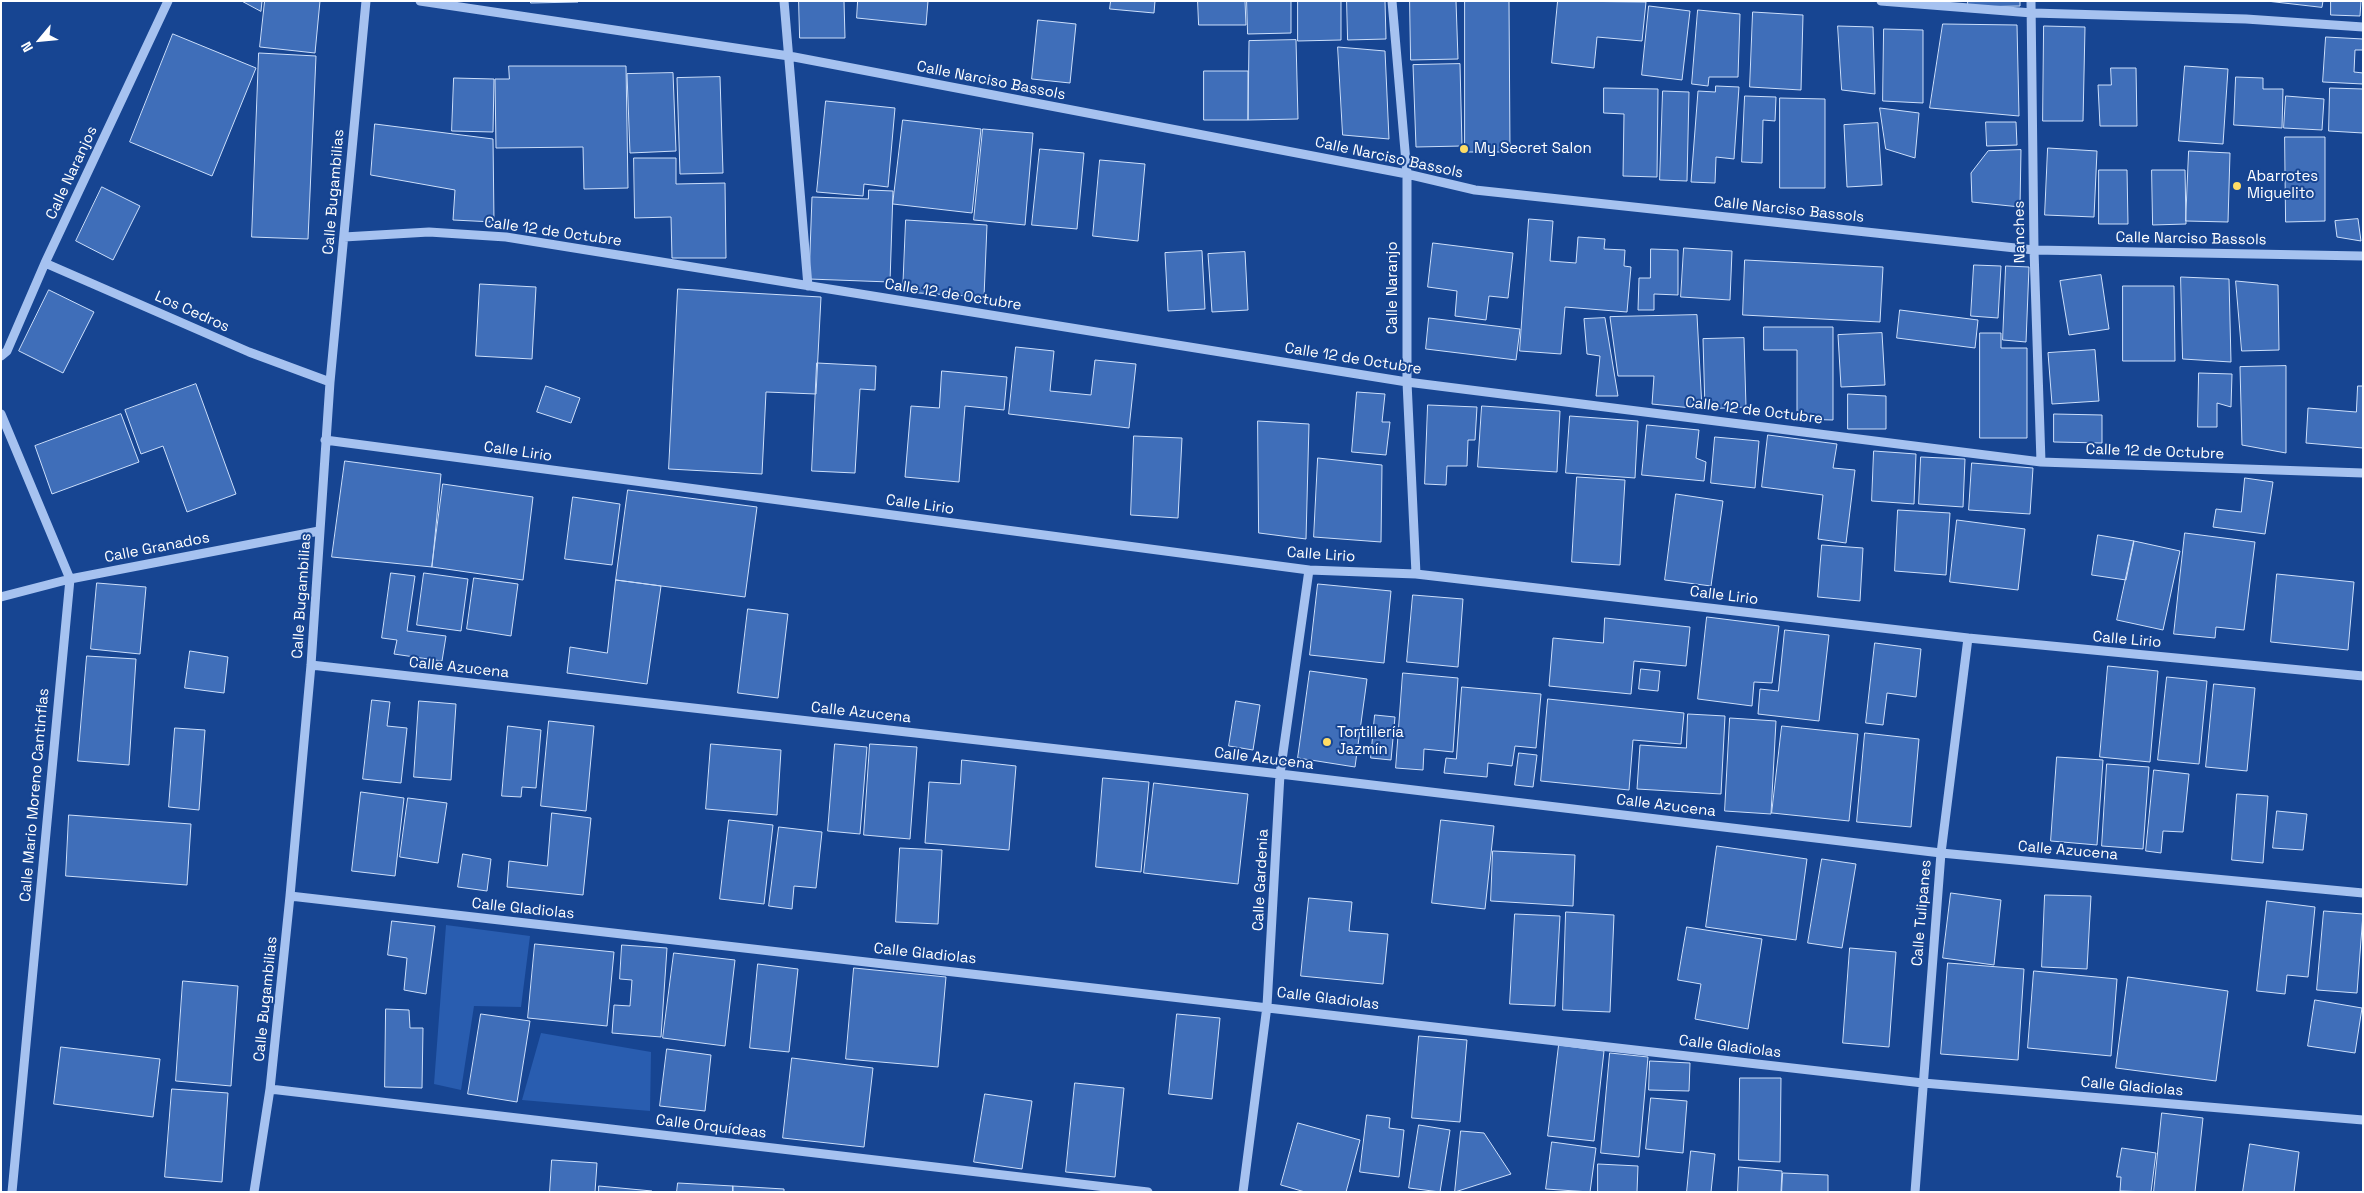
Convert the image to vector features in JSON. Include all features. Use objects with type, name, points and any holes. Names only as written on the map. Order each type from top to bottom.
[{"type":"street","name":"Calle Naranjos","points":[[1,356],[7,350],[45,263],[168,1]]},
{"type":"street","name":"Calle Bugambilias","points":[[254,1192],[270,1089],[290,896],[311,665],[325,440],[366,1]]},
{"type":"street","name":"Calle Narciso Bassols","points":[[420,1],[789,56],[1406,174],[1475,190],[2034,250],[2363,256]]},
{"type":"street","points":[[784,1],[808,286]]},
{"type":"street","name":"Calle Naranjo","points":[[1392,1],[1406,174],[1407,382],[1416,574]]},
{"type":"street","points":[[1881,1],[2032,13],[2246,19],[2363,28]]},
{"type":"street","name":"Nanches","points":[[2031,1],[2034,250],[2041,462]]},
{"type":"street","name":"Calle 12 de Octubre","points":[[344,237],[429,232],[506,237],[1407,382],[2041,462],[2363,473]]},
{"type":"street","name":"Los Cedros","points":[[45,263],[249,352],[330,382]]},
{"type":"street","name":"Calle Mario Moreno Cantinflas","points":[[1,414],[70,579],[12,1192]]},
{"type":"street","name":"Calle Lirio","points":[[325,440],[1309,570],[1416,574],[1968,638],[2363,676]]},
{"type":"street","name":"Calle Granados","points":[[1,597],[70,579],[319,531]]},
{"type":"street","name":"Calle Gardenia","points":[[1243,1192],[1267,1006],[1280,774],[1309,570]]},
{"type":"street","name":"Calle Tulipanes","points":[[1915,1192],[1941,853],[1968,638]]},
{"type":"street","name":"Calle Azucena","points":[[311,665],[1280,774],[1941,853],[2363,893]]},
{"type":"street","name":"Calle Gladiolas","points":[[290,896],[1267,1006],[1923,1083],[2363,1120]]},
{"type":"street","name":"Calle Orquídeas","points":[[270,1089],[1148,1192]]},
{"type":"shaded area","points":[[446,925],[530,936],[521,1007],[474,1006],[461,1090],[434,1084]]},
{"type":"shaded area","points":[[541,1033],[651,1052],[650,1111],[522,1100]]},
{"type":"building","points":[[242,1],[262,1],[261,11]]},
{"type":"building","points":[[265,1],[320,1],[315,53],[260,47]]},
{"type":"building","points":[[531,1],[578,1],[578,2],[531,3]]},
{"type":"building","points":[[799,1],[844,1],[845,38],[800,38]]},
{"type":"building","points":[[858,1],[928,1],[926,25],[857,18]]},
{"type":"building","points":[[1111,1],[1155,1],[1154,13],[1110,9]]},
{"type":"building","points":[[1198,1],[1245,1],[1246,25],[1199,25]]},
{"type":"building","points":[[1247,1],[1291,1],[1291,33],[1248,34]]},
{"type":"building","points":[[1298,1],[1341,1],[1341,40],[1298,41]]},
{"type":"building","points":[[1347,1],[1385,1],[1386,39],[1348,40]]},
{"type":"building","points":[[1410,1],[1456,1],[1458,59],[1411,60]]},
{"type":"building","points":[[1465,1],[1509,1],[1510,152],[1465,152]]},
{"type":"building","points":[[1558,1],[1646,2],[1642,41],[1597,37],[1594,68],[1552,63]]},
{"type":"building","points":[[1968,1],[2020,1],[2020,6],[1968,7]]},
{"type":"building","points":[[2267,1],[2323,1],[2322,7]]},
{"type":"building","points":[[2331,1],[2361,1],[2360,16],[2331,15]]},
{"type":"building","points":[[1649,6],[1690,11],[1682,80],[1642,75]]},
{"type":"building","points":[[1698,10],[1740,14],[1738,77],[1709,77],[1708,86],[1692,84]]},
{"type":"building","points":[[1753,12],[1803,15],[1801,90],[1750,87]]},
{"type":"building","points":[[1038,20],[1076,24],[1070,83],[1032,79]]},
{"type":"building","points":[[1943,24],[2017,25],[2019,116],[1930,108]]},
{"type":"building","points":[[1838,26],[1873,27],[1875,94],[1842,90]]},
{"type":"building","points":[[2044,26],[2085,27],[2083,121],[2043,121]]},
{"type":"building","points":[[1884,29],[1923,30],[1923,103],[1883,101]]},
{"type":"building","points":[[173,34],[256,68],[212,176],[130,142]]},
{"type":"building","points":[[2326,37],[2363,39],[2363,50],[2355,50],[2354,72],[2363,73],[2363,84],[2323,82]]},
{"type":"building","points":[[1296,40],[1298,119],[1248,120],[1249,41]]},
{"type":"building","points":[[1338,47],[1385,51],[1389,139],[1343,135]]},
{"type":"building","points":[[259,53],[316,56],[308,239],[252,237]]},
{"type":"building","points":[[1460,64],[1462,146],[1416,147],[1413,65]]},
{"type":"building","points":[[509,66],[626,66],[628,188],[584,189],[583,147],[496,148],[495,79],[509,79]]},
{"type":"building","points":[[2185,66],[2228,69],[2223,144],[2179,141]]},
{"type":"building","points":[[2111,68],[2136,68],[2137,126],[2100,126],[2098,85],[2111,85]]},
{"type":"building","points":[[1204,71],[1248,71],[1248,120],[1204,120]]},
{"type":"building","points":[[673,73],[676,151],[630,153],[627,74]]},
{"type":"building","points":[[720,77],[723,173],[680,174],[677,78]]},
{"type":"building","points":[[2236,77],[2263,78],[2263,89],[2283,89],[2282,128],[2234,125]]},
{"type":"building","points":[[454,78],[494,79],[493,132],[452,131]]},
{"type":"building","points":[[1716,86],[1739,87],[1734,159],[1716,157],[1715,183],[1691,182],[1698,91],[1715,92]]},
{"type":"building","points":[[1604,88],[1658,89],[1657,177],[1623,176],[1624,114],[1604,113]]},
{"type":"building","points":[[2330,88],[2363,89],[2363,133],[2329,131]]},
{"type":"building","points":[[1663,91],[1689,92],[1687,181],[1660,180]]},
{"type":"building","points":[[1745,96],[1776,97],[1775,121],[1763,120],[1762,163],[1742,162]]},
{"type":"building","points":[[2286,96],[2324,99],[2322,130],[2284,128]]},
{"type":"building","points":[[1780,98],[1825,99],[1825,188],[1780,188]]},
{"type":"building","points":[[826,101],[895,108],[888,187],[864,184],[863,196],[817,192]]},
{"type":"building","points":[[1880,108],[1919,113],[1915,158],[1886,149]]},
{"type":"building","points":[[903,120],[981,129],[972,213],[893,204]]},
{"type":"building","points":[[1986,122],[2016,122],[2017,145],[1987,146]]},
{"type":"building","points":[[1878,123],[1882,185],[1847,187],[1844,125]]},
{"type":"building","points":[[375,124],[493,139],[494,222],[453,220],[455,190],[371,175]]},
{"type":"building","points":[[983,129],[1033,133],[1025,225],[974,220]]},
{"type":"building","points":[[2285,137],[2325,137],[2325,221],[2286,222]]},
{"type":"building","points":[[2048,148],[2097,151],[2094,217],[2045,215]]},
{"type":"building","points":[[1040,149],[1084,153],[1077,229],[1032,225]]},
{"type":"building","points":[[2021,150],[2020,207],[1972,202],[1971,173],[1988,151]]},
{"type":"building","points":[[2189,151],[2230,153],[2228,222],[2186,221]]},
{"type":"building","points":[[634,158],[676,158],[676,184],[725,183],[726,258],[672,258],[671,217],[635,218]]},
{"type":"building","points":[[1100,160],[1145,164],[1138,241],[1093,236]]},
{"type":"building","points":[[2099,170],[2127,170],[2128,224],[2099,224]]},
{"type":"building","points":[[2152,170],[2185,170],[2186,224],[2153,225]]},
{"type":"building","points":[[102,187],[140,206],[113,260],[76,241]]},
{"type":"building","points":[[869,190],[893,191],[890,282],[809,279],[812,197],[868,199]]},
{"type":"building","points":[[1529,219],[1553,221],[1550,261],[1576,263],[1578,237],[1605,239],[1604,249],[1625,250],[1624,266],[1631,267],[1627,312],[1565,307],[1561,354],[1520,351]]},
{"type":"building","points":[[2358,219],[2361,241],[2337,237],[2335,221]]},
{"type":"building","points":[[906,220],[987,225],[984,297],[903,292]]},
{"type":"building","points":[[1433,243],[1513,253],[1508,298],[1489,296],[1486,320],[1455,316],[1457,291],[1428,287]]},
{"type":"building","points":[[1684,248],[1732,251],[1730,300],[1681,297]]},
{"type":"building","points":[[1651,249],[1678,250],[1678,295],[1654,294],[1654,310],[1638,310],[1639,278],[1650,278]]},
{"type":"building","points":[[1202,251],[1205,309],[1168,311],[1165,253]]},
{"type":"building","points":[[1245,252],[1248,310],[1212,312],[1208,254]]},
{"type":"building","points":[[1745,260],[1883,267],[1880,322],[1743,315]]},
{"type":"building","points":[[1974,265],[2001,266],[1998,318],[1971,316]]},
{"type":"building","points":[[2006,266],[2029,267],[2026,342],[2003,340]]},
{"type":"building","points":[[2101,275],[2109,329],[2069,335],[2060,281]]},
{"type":"building","points":[[2181,277],[2229,279],[2231,362],[2183,359]]},
{"type":"building","points":[[2236,281],[2278,285],[2279,350],[2242,351]]},
{"type":"building","points":[[480,284],[536,287],[532,359],[476,356]]},
{"type":"building","points":[[2123,286],[2174,286],[2175,361],[2123,361]]},
{"type":"building","points":[[678,289],[821,297],[816,394],[766,392],[762,474],[669,469]]},
{"type":"building","points":[[49,290],[94,312],[63,373],[19,351]]},
{"type":"building","points":[[1900,310],[1978,320],[1975,348],[1897,338]]},
{"type":"building","points":[[1697,315],[1702,409],[1652,404],[1654,376],[1618,376],[1610,317]]},
{"type":"building","points":[[1429,318],[1520,329],[1516,360],[1426,349]]},
{"type":"building","points":[[1605,318],[1618,396],[1596,396],[1600,356],[1587,354],[1584,319]]},
{"type":"building","points":[[1764,327],[1833,327],[1833,420],[1797,419],[1797,350],[1764,350]]},
{"type":"building","points":[[1882,333],[1885,385],[1841,387],[1838,335]]},
{"type":"building","points":[[1980,333],[2001,333],[2001,348],[2027,348],[2027,438],[1980,438]]},
{"type":"building","points":[[1744,338],[1746,407],[1705,409],[1703,339]]},
{"type":"building","points":[[1016,347],[1054,351],[1050,391],[1091,395],[1095,360],[1136,364],[1129,428],[1009,414]]},
{"type":"building","points":[[2095,350],[2099,401],[2052,404],[2048,353]]},
{"type":"building","points":[[817,363],[876,366],[875,390],[860,389],[855,473],[812,471]]},
{"type":"building","points":[[2286,366],[2286,453],[2242,445],[2240,367]]},
{"type":"building","points":[[942,371],[1007,377],[1004,410],[965,406],[959,482],[905,477],[911,406],[939,408]]},
{"type":"building","points":[[2199,373],[2232,374],[2231,407],[2217,403],[2217,427],[2198,427]]},
{"type":"building","points":[[196,384],[236,494],[187,512],[163,446],[141,454],[125,410]]},
{"type":"building","points":[[546,386],[580,398],[571,423],[537,412]]},
{"type":"building","points":[[2358,386],[2363,386],[2363,448],[2306,443],[2308,408],[2356,412]]},
{"type":"building","points":[[1357,392],[1385,394],[1382,422],[1390,422],[1386,455],[1352,452]]},
{"type":"building","points":[[1848,394],[1886,396],[1886,429],[1848,429]]},
{"type":"building","points":[[1428,405],[1477,407],[1475,440],[1468,440],[1467,466],[1447,466],[1446,485],[1425,484]]},
{"type":"building","points":[[1482,406],[1560,411],[1557,472],[1478,467]]},
{"type":"building","points":[[121,414],[139,462],[52,494],[35,446]]},
{"type":"building","points":[[2054,414],[2102,415],[2102,443],[2054,442]]},
{"type":"building","points":[[1570,416],[1638,421],[1635,478],[1566,473]]},
{"type":"building","points":[[1258,421],[1309,424],[1306,539],[1259,533]]},
{"type":"building","points":[[1647,425],[1699,430],[1696,458],[1706,462],[1704,481],[1642,475]]},
{"type":"building","points":[[1768,435],[1837,444],[1833,468],[1855,470],[1846,543],[1818,539],[1823,495],[1762,487]]},
{"type":"building","points":[[1134,436],[1182,438],[1178,518],[1131,515]]},
{"type":"building","points":[[1715,437],[1759,441],[1755,488],[1711,483]]},
{"type":"building","points":[[1874,451],[1916,454],[1914,504],[1872,501]]},
{"type":"building","points":[[1921,457],[1965,459],[1963,507],[1919,504]]},
{"type":"building","points":[[1318,458],[1382,465],[1381,542],[1314,537]]},
{"type":"building","points":[[345,461],[441,474],[432,567],[332,557]]},
{"type":"building","points":[[1972,463],[2033,468],[2030,514],[1969,510]]},
{"type":"building","points":[[1577,477],[1625,480],[1620,565],[1572,562]]},
{"type":"building","points":[[2245,478],[2273,482],[2265,534],[2213,527],[2216,509],[2241,512]]},
{"type":"building","points":[[443,484],[533,497],[523,580],[432,567]]},
{"type":"building","points":[[628,490],[757,507],[745,597],[616,580]]},
{"type":"building","points":[[1676,494],[1723,501],[1711,586],[1665,580]]},
{"type":"building","points":[[573,497],[620,504],[612,565],[565,559]]},
{"type":"building","points":[[1898,510],[1950,513],[1946,575],[1895,571]]},
{"type":"building","points":[[1957,520],[2025,529],[2018,590],[1950,582]]},
{"type":"building","points":[[2185,533],[2255,542],[2244,630],[2216,627],[2215,638],[2174,634]]},
{"type":"building","points":[[2098,535],[2134,541],[2126,580],[2092,575]]},
{"type":"building","points":[[2134,541],[2180,551],[2163,630],[2117,620]]},
{"type":"building","points":[[1822,545],[1863,548],[1860,601],[1818,597]]},
{"type":"building","points":[[391,573],[415,576],[407,631],[446,636],[442,661],[394,654],[397,640],[382,638]]},
{"type":"building","points":[[424,573],[468,579],[461,631],[417,625]]},
{"type":"building","points":[[2277,574],[2354,582],[2348,650],[2271,642]]},
{"type":"building","points":[[474,578],[518,584],[511,636],[467,629]]},
{"type":"building","points":[[616,580],[661,586],[647,684],[567,673],[570,647],[607,653]]},
{"type":"building","points":[[97,583],[146,587],[140,654],[91,649]]},
{"type":"building","points":[[1318,584],[1391,591],[1384,663],[1310,655]]},
{"type":"building","points":[[1413,595],[1463,599],[1458,667],[1407,662]]},
{"type":"building","points":[[748,609],[788,614],[778,698],[738,693]]},
{"type":"building","points":[[1707,617],[1779,626],[1772,683],[1754,682],[1752,706],[1698,699]]},
{"type":"building","points":[[1605,618],[1690,627],[1686,666],[1634,661],[1631,694],[1549,686],[1553,638],[1603,643]]},
{"type":"building","points":[[1785,630],[1829,635],[1819,721],[1758,714],[1760,689],[1778,691]]},
{"type":"building","points":[[1875,643],[1921,649],[1916,697],[1887,693],[1883,725],[1866,723]]},
{"type":"building","points":[[190,651],[228,657],[224,693],[185,688]]},
{"type":"building","points":[[87,656],[136,659],[129,765],[78,761]]},
{"type":"building","points":[[2108,666],[2158,671],[2150,762],[2100,757]]},
{"type":"building","points":[[1641,669],[1660,671],[1658,691],[1639,689]]},
{"type":"building","points":[[1310,671],[1367,679],[1355,767],[1298,758]]},
{"type":"building","points":[[1403,673],[1458,678],[1453,752],[1424,749],[1423,770],[1396,768]]},
{"type":"building","points":[[2167,677],[2207,681],[2199,764],[2158,760]]},
{"type":"building","points":[[2214,684],[2255,688],[2247,771],[2206,767]]},
{"type":"building","points":[[1462,687],[1541,694],[1536,748],[1515,746],[1512,766],[1488,763],[1487,777],[1444,773],[1446,758],[1456,759]]},
{"type":"building","points":[[1548,699],[1684,713],[1681,744],[1633,740],[1629,790],[1541,781]]},
{"type":"building","points":[[372,700],[390,702],[387,726],[407,728],[401,783],[363,779]]},
{"type":"building","points":[[419,701],[456,704],[451,780],[414,777]]},
{"type":"building","points":[[1236,701],[1260,705],[1253,750],[1229,746]]},
{"type":"building","points":[[1688,714],[1725,716],[1721,794],[1637,789],[1640,745],[1686,748]]},
{"type":"building","points":[[1375,715],[1395,717],[1391,760],[1371,758]]},
{"type":"building","points":[[1730,718],[1776,721],[1771,814],[1725,811]]},
{"type":"building","points":[[549,721],[594,726],[586,811],[541,806]]},
{"type":"building","points":[[508,726],[541,730],[536,788],[522,787],[521,797],[502,796]]},
{"type":"building","points":[[1782,726],[1858,734],[1849,821],[1772,813]]},
{"type":"building","points":[[175,728],[205,730],[199,810],[169,807]]},
{"type":"building","points":[[1865,733],[1919,739],[1911,827],[1857,822]]},
{"type":"building","points":[[711,744],[781,750],[777,815],[706,809]]},
{"type":"building","points":[[835,744],[867,747],[860,834],[828,831]]},
{"type":"building","points":[[870,744],[917,747],[910,839],[864,835]]},
{"type":"building","points":[[1519,753],[1537,755],[1533,787],[1515,785]]},
{"type":"building","points":[[2057,757],[2103,760],[2097,845],[2051,841]]},
{"type":"building","points":[[962,760],[1016,766],[1009,850],[925,843],[929,782],[960,784]]},
{"type":"building","points":[[2107,764],[2149,767],[2143,849],[2102,846]]},
{"type":"building","points":[[2154,770],[2189,774],[2183,832],[2163,831],[2161,853],[2146,851]]},
{"type":"building","points":[[1103,778],[1149,782],[1141,872],[1096,867]]},
{"type":"building","points":[[1154,783],[1248,794],[1238,884],[1144,873]]},
{"type":"building","points":[[361,792],[404,798],[395,876],[352,871]]},
{"type":"building","points":[[2237,794],[2268,796],[2263,863],[2232,860]]},
{"type":"building","points":[[408,798],[447,803],[438,863],[400,857]]},
{"type":"building","points":[[2277,811],[2307,814],[2303,850],[2273,848]]},
{"type":"building","points":[[552,813],[591,818],[583,895],[507,887],[509,861],[547,866]]},
{"type":"building","points":[[69,815],[191,824],[187,885],[66,876]]},
{"type":"building","points":[[729,820],[773,825],[764,904],[720,899]]},
{"type":"building","points":[[1441,820],[1494,826],[1485,909],[1432,903]]},
{"type":"building","points":[[779,827],[822,832],[816,888],[794,886],[792,909],[769,906]]},
{"type":"building","points":[[1717,846],[1807,859],[1796,940],[1706,927]]},
{"type":"building","points":[[900,848],[942,850],[938,924],[896,922]]},
{"type":"building","points":[[1493,851],[1575,855],[1573,906],[1491,901]]},
{"type":"building","points":[[463,854],[491,859],[487,891],[458,887]]},
{"type":"building","points":[[1822,859],[1856,864],[1842,948],[1808,943]]},
{"type":"building","points":[[1951,893],[2001,900],[1994,965],[1943,958]]},
{"type":"building","points":[[2045,895],[2091,896],[2087,969],[2042,967]]},
{"type":"building","points":[[1309,898],[1352,902],[1349,931],[1388,934],[1383,984],[1301,976]]},
{"type":"building","points":[[2267,901],[2315,907],[2308,977],[2287,975],[2285,994],[2257,991]]},
{"type":"building","points":[[2324,911],[2363,914],[2357,993],[2317,990]]},
{"type":"building","points":[[1566,912],[1614,915],[1610,1012],[1563,1010]]},
{"type":"building","points":[[1515,914],[1560,916],[1555,1006],[1510,1004]]},
{"type":"building","points":[[392,921],[435,926],[426,994],[404,990],[407,958],[388,955]]},
{"type":"building","points":[[1687,927],[1762,939],[1748,1029],[1695,1019],[1701,984],[1678,980]]},
{"type":"building","points":[[535,944],[614,952],[607,1026],[528,1018]]},
{"type":"building","points":[[622,945],[667,948],[661,1037],[612,1033],[614,1005],[630,1006],[632,980],[620,979]]},
{"type":"building","points":[[1850,948],[1896,952],[1889,1047],[1843,1043]]},
{"type":"building","points":[[674,953],[735,960],[725,1046],[663,1038]]},
{"type":"building","points":[[1948,963],[2024,969],[2018,1060],[1941,1054]]},
{"type":"building","points":[[758,964],[798,969],[789,1052],[750,1048]]},
{"type":"building","points":[[854,968],[946,977],[938,1067],[846,1059]]},
{"type":"building","points":[[2034,971],[2117,979],[2111,1056],[2028,1048]]},
{"type":"building","points":[[2128,977],[2228,991],[2216,1081],[2116,1068]]},
{"type":"building","points":[[183,981],[238,986],[231,1086],[176,1081]]},
{"type":"building","points":[[2315,1000],[2362,1008],[2355,1053],[2308,1046]]},
{"type":"building","points":[[386,1009],[409,1010],[410,1028],[423,1028],[422,1088],[385,1087]]},
{"type":"building","points":[[481,1014],[530,1021],[517,1102],[468,1094]]},
{"type":"building","points":[[1177,1014],[1220,1018],[1212,1099],[1169,1094]]},
{"type":"building","points":[[1419,1036],[1467,1040],[1460,1122],[1412,1118]]},
{"type":"building","points":[[1559,1045],[1604,1051],[1594,1141],[1548,1136]]},
{"type":"building","points":[[61,1047],[160,1059],[153,1117],[54,1104]]},
{"type":"building","points":[[667,1049],[711,1055],[705,1111],[660,1106]]},
{"type":"building","points":[[1610,1053],[1648,1057],[1639,1157],[1601,1153]]},
{"type":"building","points":[[792,1058],[873,1068],[864,1147],[783,1138]]},
{"type":"building","points":[[1650,1061],[1690,1063],[1689,1091],[1649,1090]]},
{"type":"building","points":[[1740,1078],[1781,1078],[1780,1162],[1739,1160]]},
{"type":"building","points":[[1075,1083],[1124,1088],[1115,1177],[1066,1172]]},
{"type":"building","points":[[172,1089],[228,1093],[222,1182],[165,1177]]},
{"type":"building","points":[[985,1094],[1032,1101],[1022,1169],[974,1162]]},
{"type":"building","points":[[1651,1098],[1687,1101],[1683,1153],[1646,1149]]},
{"type":"building","points":[[2162,1113],[2203,1118],[2195,1192],[2154,1192]]},
{"type":"building","points":[[1367,1115],[1390,1118],[1389,1128],[1404,1130],[1399,1177],[1360,1172]]},
{"type":"building","points":[[1298,1123],[1360,1140],[1346,1192],[1305,1192],[1281,1185]]},
{"type":"building","points":[[1419,1125],[1450,1130],[1440,1192],[1409,1188]]},
{"type":"building","points":[[1461,1131],[1484,1133],[1511,1174],[1455,1192]]},
{"type":"building","points":[[1552,1142],[1596,1148],[1590,1192],[1546,1189]]},
{"type":"building","points":[[2250,1144],[2299,1152],[2294,1192],[2243,1192]]},
{"type":"building","points":[[2122,1148],[2156,1153],[2151,1192],[2120,1191],[2121,1177],[2117,1177]]},
{"type":"building","points":[[1691,1151],[1715,1154],[1711,1192],[1687,1192]]},
{"type":"building","points":[[552,1160],[597,1163],[595,1192],[550,1192]]},
{"type":"building","points":[[1598,1164],[1638,1166],[1637,1192],[1598,1192]]},
{"type":"building","points":[[1739,1167],[1782,1171],[1781,1192],[1738,1192]]},
{"type":"building","points":[[1783,1173],[1828,1175],[1828,1192],[1782,1192]]},
{"type":"building","points":[[678,1183],[733,1186],[733,1192],[677,1192]]},
{"type":"building","points":[[599,1186],[652,1191],[652,1192],[599,1192]]},
{"type":"building","points":[[733,1186],[784,1189],[784,1192],[733,1192]]},
{"type":"place","name":"My Secret Salon","points":[[1464,149]]},
{"type":"place","name":"Abarrotes Miguelito","points":[[2237,186]]},
{"type":"place","name":"Tortillería Jazmín","points":[[1327,742]]}]
